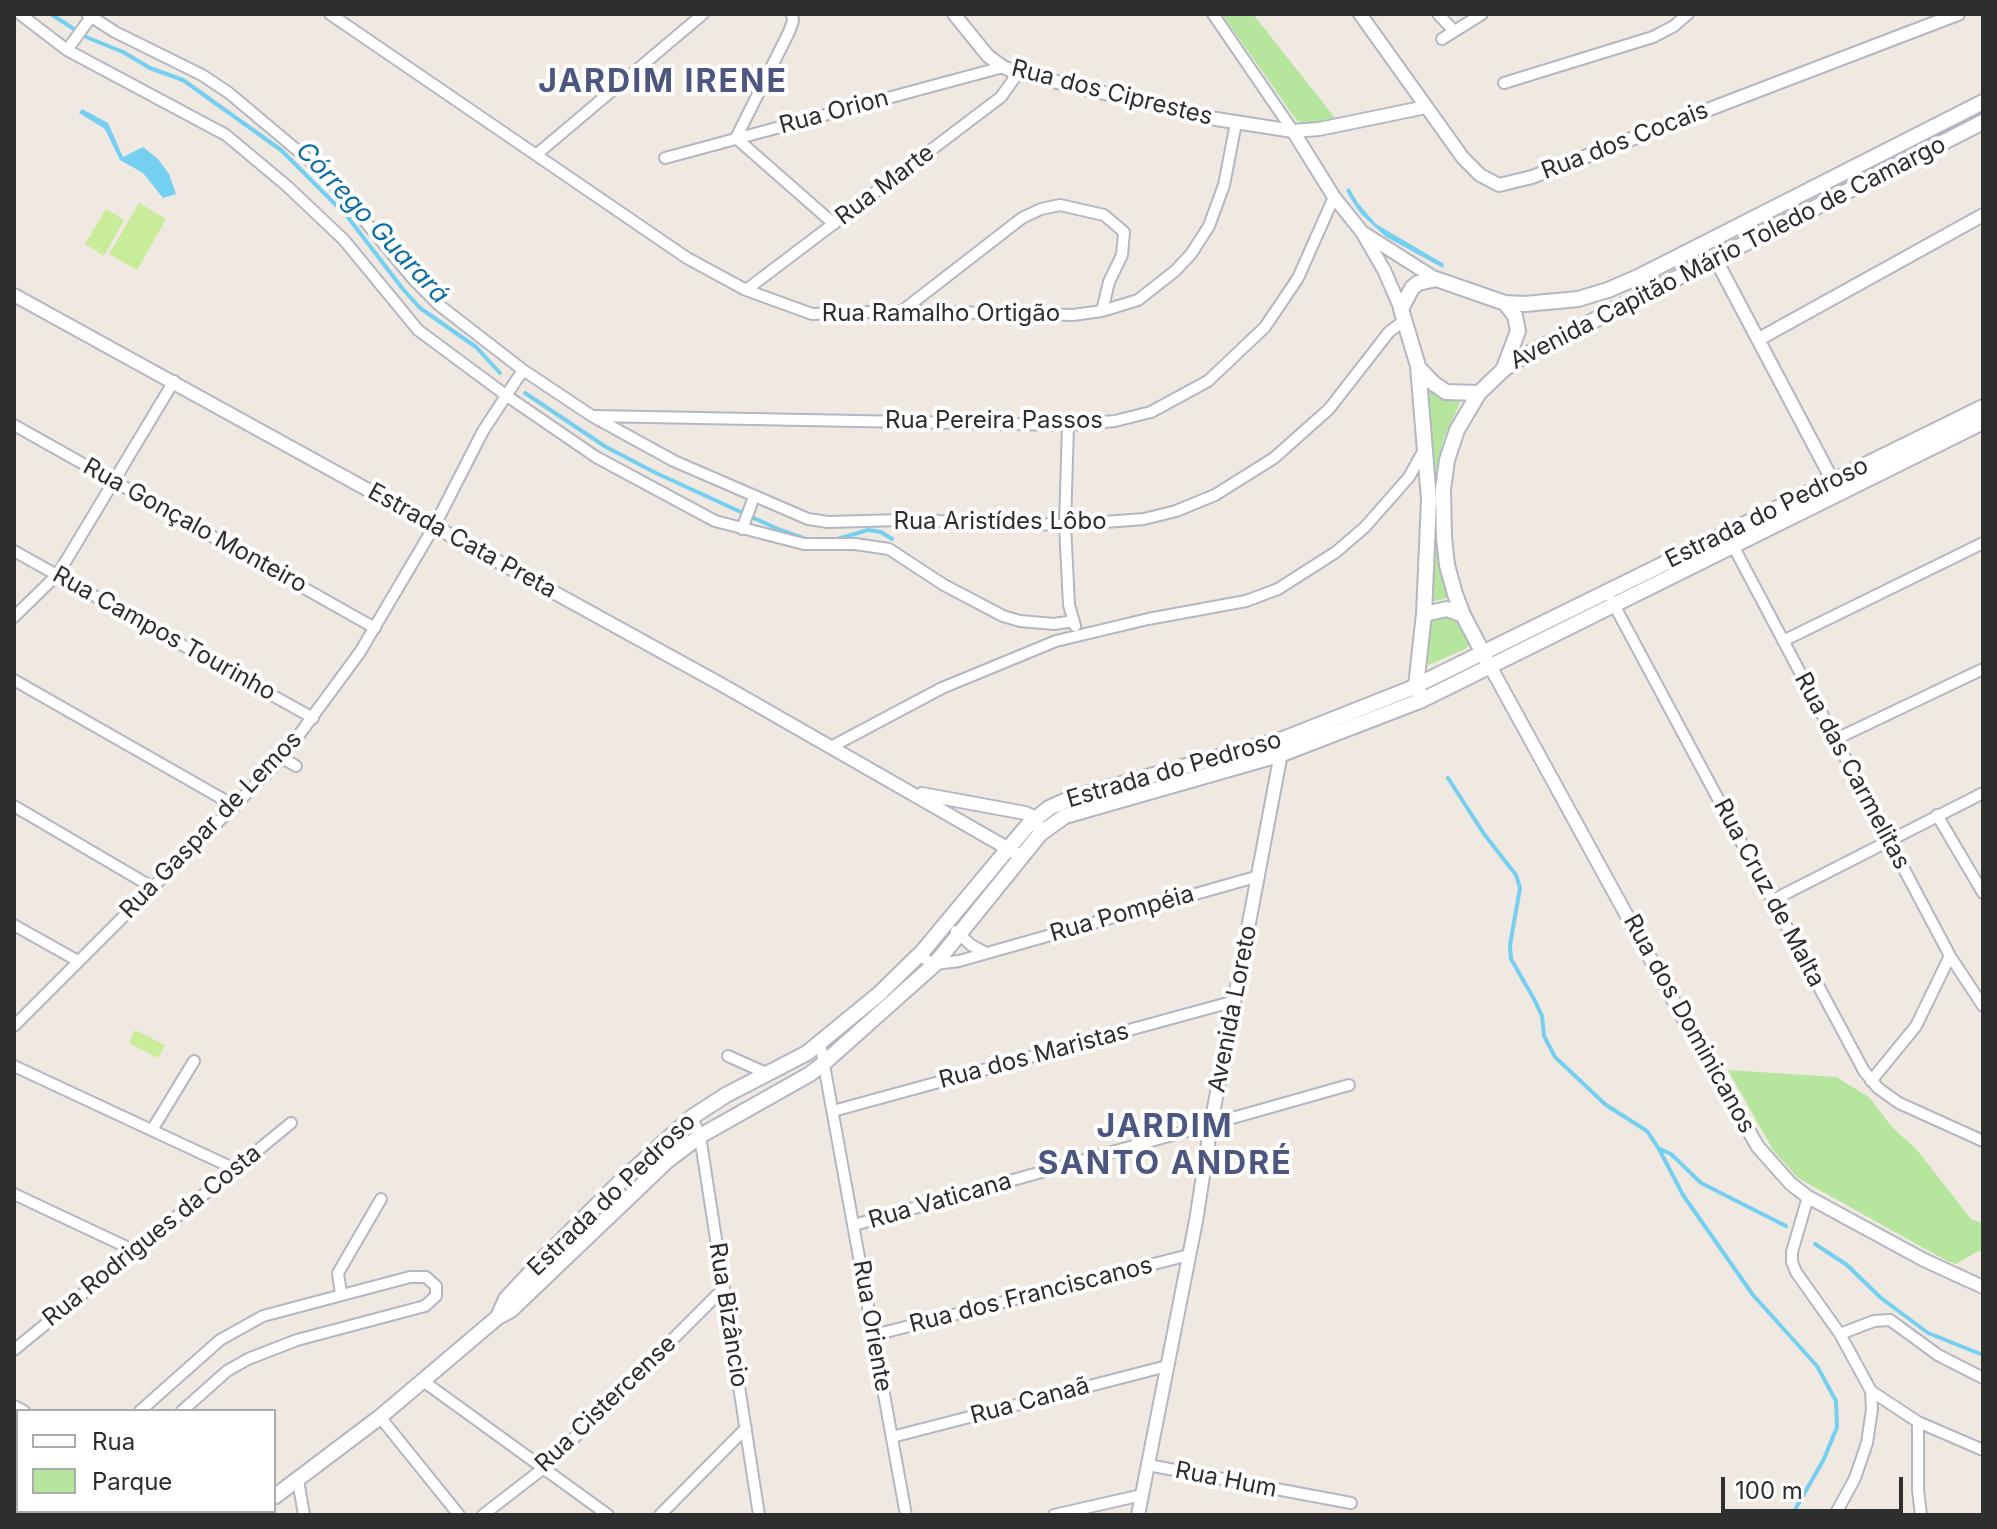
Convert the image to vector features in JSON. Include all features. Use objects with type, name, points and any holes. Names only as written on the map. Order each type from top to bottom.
[{"type":"main road","name":"Avenida Capitão Mário Toledo de Camargo","points":[[1436,279],[1505,303],[1578,299],[1630,281],[1983,102]]},
{"type":"main road","name":"Avenida Capitão Mário Toledo de Camargo","points":[[1486,660],[1463,615],[1445,553],[1444,475],[1457,430],[1479,393],[1504,369],[1983,122]]},
{"type":"main road","points":[[1419,693],[1429,536],[1426,446],[1418,366],[1403,314],[1412,288],[1418,283],[1436,279]]},
{"type":"main road","points":[[1504,369],[1518,331],[1515,316],[1505,303]]},
{"type":"main road","points":[[1418,366],[1446,392],[1479,393]]},
{"type":"main road","name":"Estrada do Pedroso","points":[[1836,487],[1983,407]]},
{"type":"main road","name":"Estrada do Pedroso","points":[[276,1496],[380,1417],[498,1317],[511,1310],[658,1169],[700,1136],[824,1063],[935,964],[1040,834],[1053,823],[1075,812],[1282,747],[1419,693],[1836,487],[1983,422]]},
{"type":"main road","points":[[1424,614],[1447,609],[1463,615]]},
{"type":"main road","name":"Estrada do Pedroso","points":[[498,1317],[506,1299],[547,1255],[618,1184],[692,1117],[713,1102],[820,1043],[919,956],[1007,850],[1049,808],[1071,798],[1282,747]]},
{"type":"street","points":[[20,14],[67,50],[226,135],[287,186],[344,240],[418,330],[596,457],[715,521],[804,544],[855,544],[889,549],[944,585],[1003,616],[1054,624],[1074,621]]},
{"type":"street","name":"Rua Ramalho Ortigão","points":[[330,14],[687,258],[746,290],[812,314],[902,311],[1073,315],[1127,305],[1150,293],[1191,254],[1209,226],[1220,200],[1236,123]]},
{"type":"street","points":[[537,154],[703,14]]},
{"type":"street","points":[[792,14],[789,32],[736,138],[834,224]]},
{"type":"street","name":"Rua dos Ciprestes","points":[[954,14],[971,38],[1003,67],[1018,73],[1236,123],[1293,131],[1319,129],[1426,107]]},
{"type":"street","points":[[1213,14],[1334,197],[1362,232],[1384,270],[1403,314]]},
{"type":"street","name":"Rua dos Cocais","points":[[1360,14],[1470,166],[1491,182],[1509,184],[1957,14]]},
{"type":"street","points":[[1438,14],[1454,31]]},
{"type":"street","points":[[1442,39],[1482,14]]},
{"type":"street","points":[[1504,83],[1653,37],[1688,14]]},
{"type":"street","points":[[67,50],[89,15]]},
{"type":"street","name":"Rua Aristídes Lôbo","points":[[89,15],[202,75],[229,93],[316,166],[439,305],[523,370],[592,416],[674,461],[808,519],[828,522],[901,520],[1065,525],[1144,519],[1189,506],[1241,480],[1274,458],[1312,425],[1342,393],[1403,314]]},
{"type":"street","name":"Rua Orion","points":[[665,158],[1003,67]]},
{"type":"street","name":"Rua Marte","points":[[746,290],[1001,97],[1018,73]]},
{"type":"street","name":"Rua Pereira Passos","points":[[592,416],[1068,425],[1115,421],[1151,412],[1208,381],[1277,313],[1298,278],[1334,197]]},
{"type":"street","points":[[902,311],[1022,218],[1060,205],[1104,215],[1124,232],[1122,255],[1109,282],[1102,311]]},
{"type":"street","points":[[1759,339],[1983,215]]},
{"type":"street","points":[[1362,232],[1436,279]]},
{"type":"street","points":[[1715,258],[1836,487]]},
{"type":"street","name":"Estrada Cata Preta","points":[[14,295],[435,525],[908,790],[1007,850],[1025,853]]},
{"type":"street","name":"Rua Gaspar de Lemos","points":[[14,1026],[282,758],[375,628],[435,525],[483,431],[523,370]]},
{"type":"street","points":[[14,617],[58,574],[174,381]]},
{"type":"street","points":[[640,442],[638,429],[646,418]]},
{"type":"street","name":"Rua Gonçalo Monteiro","points":[[14,425],[375,628]]},
{"type":"street","points":[[1068,425],[1065,525],[1069,605],[1078,635]]},
{"type":"street","points":[[831,747],[942,688],[1024,653],[1078,635],[1246,601],[1278,589],[1336,552],[1365,527],[1409,477],[1426,446]]},
{"type":"street","points":[[742,529],[754,497]]},
{"type":"street","name":"Rua das Carmelitas","points":[[1730,539],[1950,956],[1983,1006]]},
{"type":"street","points":[[1783,641],[1983,543]]},
{"type":"street","name":"Rua Campos Tourinho","points":[[14,551],[313,718]]},
{"type":"street","name":"Rua Cruz de Malta","points":[[1611,599],[1871,1081],[1899,1103],[1983,1141]]},
{"type":"street","name":"Rua dos Dominicanos","points":[[1486,660],[1749,1133],[1791,1184],[1808,1197],[1924,1260],[1983,1287]]},
{"type":"street","points":[[1836,739],[1983,669]]},
{"type":"street","points":[[14,680],[235,806]]},
{"type":"street","name":"Avenida Loreto","points":[[1138,1515],[1282,747]]},
{"type":"street","points":[[282,758],[296,766]]},
{"type":"street","name":"Estrada Cata Preta","points":[[908,790],[957,802],[1013,809],[1036,818]]},
{"type":"street","points":[[1773,900],[1983,793]]},
{"type":"street","points":[[14,806],[152,887]]},
{"type":"street","points":[[967,826],[970,813],[986,806]]},
{"type":"street","points":[[1937,815],[1983,893]]},
{"type":"street","points":[[1036,818],[1040,834]]},
{"type":"street","name":"Rua Pompéia","points":[[935,964],[959,961],[1259,876]]},
{"type":"street","points":[[947,923],[971,945],[986,953]]},
{"type":"street","points":[[14,925],[78,961]]},
{"type":"street","points":[[919,956],[935,964]]},
{"type":"street","points":[[1871,1081],[1916,1026],[1950,956]]},
{"type":"street","name":"Rua dos Maristas","points":[[833,1111],[1235,1001]]},
{"type":"street","name":"Rua Oriente","points":[[820,1043],[906,1515]]},
{"type":"street","points":[[728,1056],[766,1073]]},
{"type":"street","points":[[152,1130],[194,1061]]},
{"type":"street","points":[[14,1066],[235,1169]]},
{"type":"street","name":"Rua Vaticana","points":[[854,1225],[1349,1085]]},
{"type":"street","name":"Rua Bizâncio","points":[[692,1117],[700,1136],[759,1515]]},
{"type":"street","name":"Rua Rodrigues da Costa","points":[[14,1350],[291,1123]]},
{"type":"street","points":[[14,1194],[135,1251]]},
{"type":"street","points":[[1808,1197],[1792,1262],[1840,1334],[1871,1391],[1867,1443],[1855,1478],[1835,1515]]},
{"type":"street","points":[[341,1294],[338,1273],[381,1199]]},
{"type":"street","name":"Rua dos Franciscanos","points":[[874,1335],[1189,1255]]},
{"type":"street","points":[[142,1409],[198,1359],[237,1330],[283,1309],[410,1277],[426,1277],[436,1286],[436,1296],[425,1306],[297,1340],[248,1359],[218,1379],[184,1409]]},
{"type":"street","name":"Rua Cistercense","points":[[483,1515],[545,1467],[724,1288]]},
{"type":"street","points":[[1840,1334],[1874,1321],[1890,1320],[1938,1355],[1983,1378]]},
{"type":"street","name":"Rua Canaã","points":[[892,1437],[1167,1366]]},
{"type":"street","points":[[423,1381],[608,1515]]},
{"type":"street","points":[[1871,1391],[1918,1422],[1983,1450]]},
{"type":"street","points":[[380,1417],[459,1515]]},
{"type":"street","points":[[1918,1422],[1921,1515]]},
{"type":"street","points":[[660,1515],[746,1428]]},
{"type":"street","name":"Rua Hum","points":[[1148,1465],[1351,1503]]},
{"type":"street","points":[[298,1480],[304,1515]]},
{"type":"street","points":[[1054,1515],[1142,1495]]},
{"type":"green space","points":[[1222,14],[1253,14],[1335,118],[1306,124],[1297,121]]},
{"type":"green space","points":[[139,203],[166,219],[137,270],[109,254]]},
{"type":"green space","points":[[106,209],[124,220],[104,256],[85,244]]},
{"type":"green space","points":[[1431,391],[1460,403],[1444,438],[1436,471],[1436,544],[1448,596],[1434,601],[1431,600],[1426,395]]},
{"type":"green space","points":[[1437,616],[1454,616],[1461,623],[1470,643],[1467,648],[1429,665],[1424,661],[1430,622]]},
{"type":"green space","points":[[135,1030],[165,1045],[158,1058],[129,1043]]},
{"type":"green space","points":[[1728,1070],[1836,1077],[1869,1097],[1892,1127],[1917,1150],[1971,1219],[1983,1223],[1983,1252],[1978,1251],[1956,1264],[1947,1261],[1798,1178],[1773,1150]]},
{"type":"water","points":[[82,109],[108,123],[123,157],[143,147],[158,159],[169,174],[176,194],[163,198],[143,173],[120,160],[105,129],[79,113]]},
{"type":"water","points":[[1349,188],[1376,224],[1444,264],[1443,268],[1386,237],[1361,214],[1346,190]]},
{"type":"waterway","name":"Córrego Guarará","points":[[51,14],[74,29]]},
{"type":"waterway","name":"Córrego Guarará","points":[[86,37],[123,52],[150,68],[183,80],[281,150],[347,216],[420,308],[476,347],[500,373]]},
{"type":"waterway","name":"Córrego Guarará","points":[[525,393],[606,447],[656,473],[806,539]]},
{"type":"waterway","name":"Córrego Guarará","points":[[834,540],[868,530],[881,532],[892,539]]},
{"type":"waterway","points":[[1448,778],[1484,834],[1516,875],[1520,888],[1510,945],[1511,959],[1542,1016],[1544,1036],[1555,1057],[1606,1105],[1647,1131],[1683,1195],[1753,1295],[1817,1366],[1836,1401],[1837,1427],[1824,1459],[1792,1515]]},
{"type":"waterway","points":[[1660,1149],[1671,1154],[1701,1183],[1786,1226]]},
{"type":"waterway","points":[[1815,1244],[1847,1265],[1881,1298],[1928,1333],[1983,1355]]},
{"type":"district","name":"JARDIM IRENE","points":[[663,82]]},
{"type":"district","name":"JARDIM SANTO ANDRÉ","points":[[1165,1146]]}]
